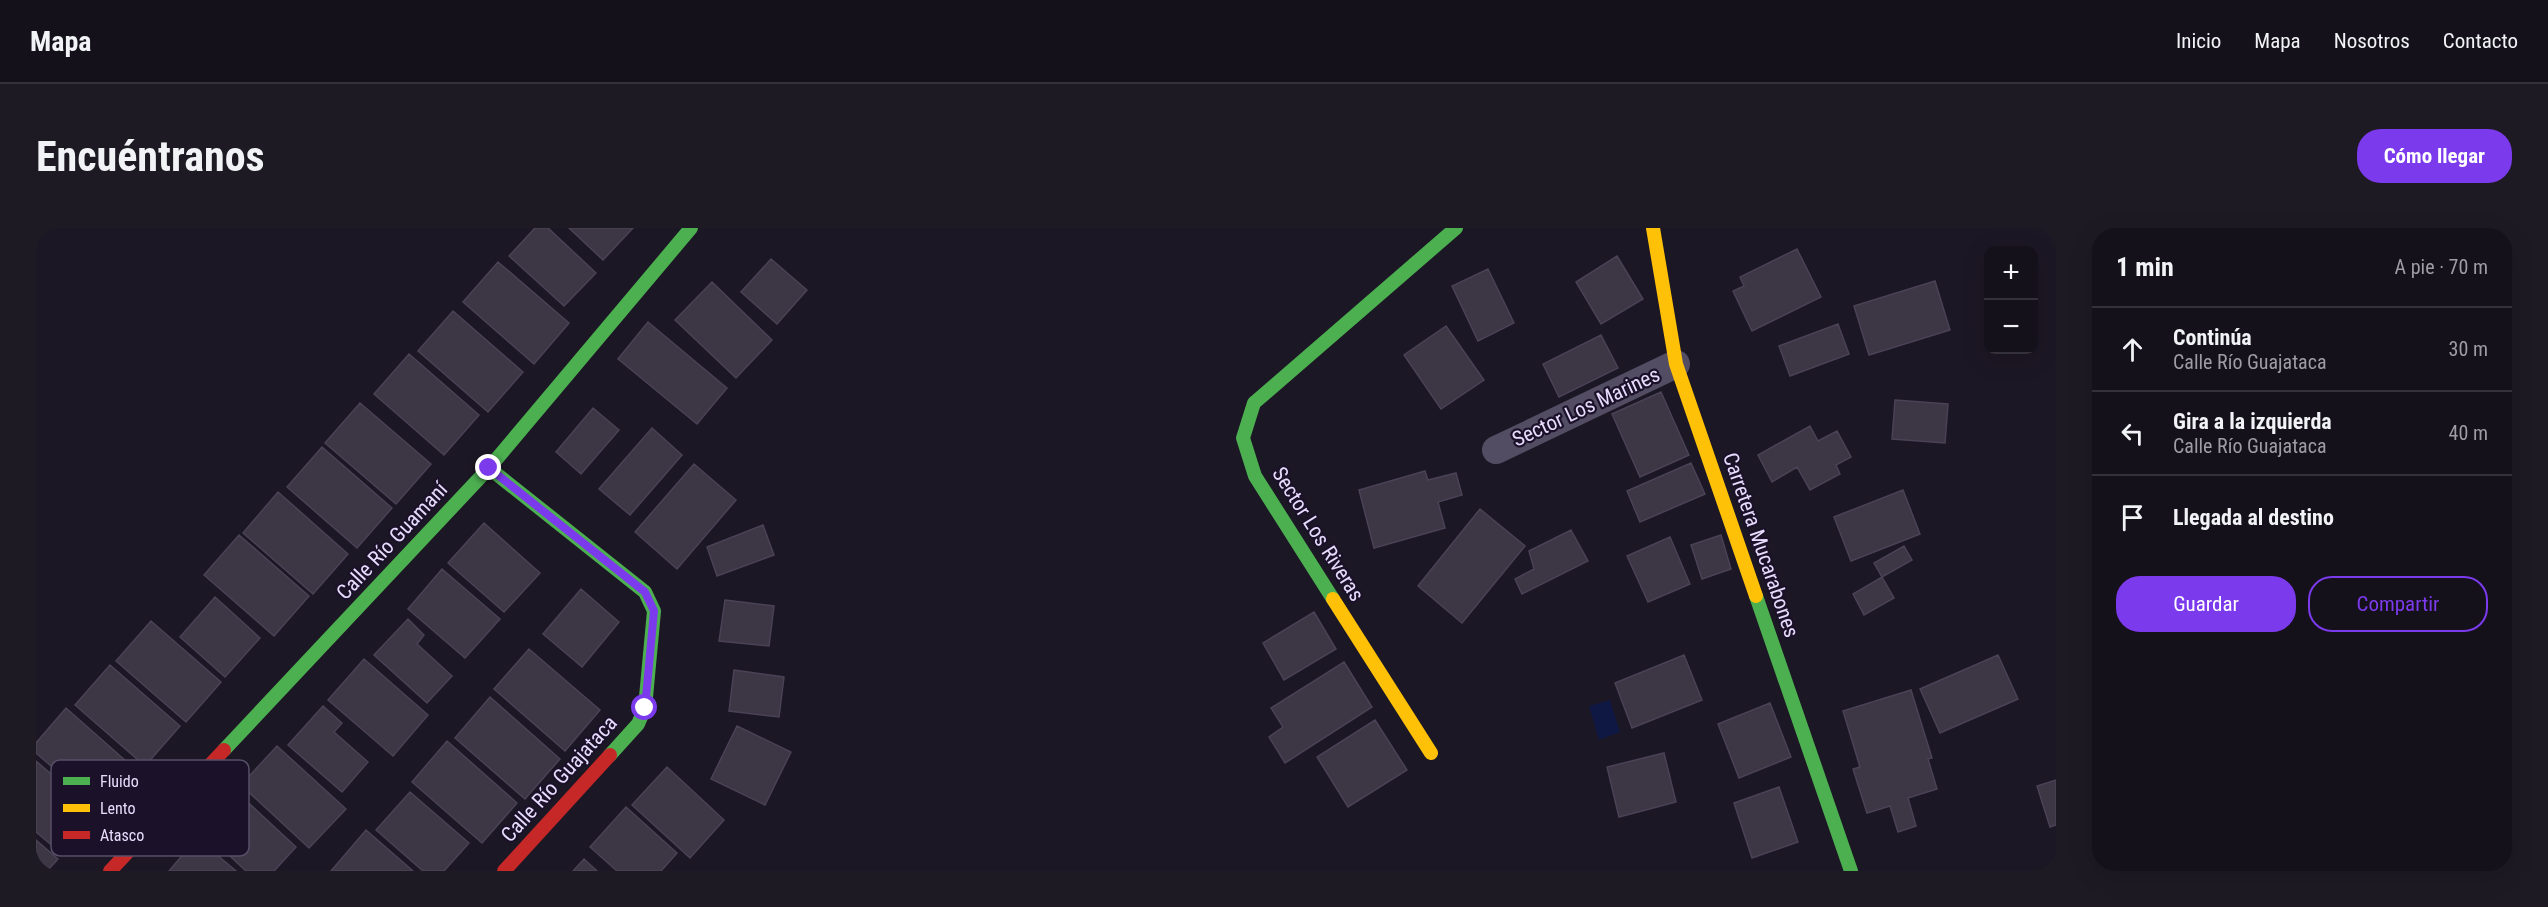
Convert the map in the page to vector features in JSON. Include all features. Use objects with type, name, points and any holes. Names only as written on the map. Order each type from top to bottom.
[{"type":"street","name":"Calle Río Guamaní","points":[[214,760],[489,468],[691,228]]},
{"type":"street","name":"Sector Los Riveras","points":[[1431,753],[1255,476],[1243,438],[1254,403],[1456,228]]},
{"type":"street","name":"Carretera Mucarabones","points":[[1653,228],[1676,364],[1851,871]]},
{"type":"street","name":"Sector Los Marines","points":[[1496,450],[1676,364]]},
{"type":"street","name":"Calle Río Guajataca","points":[[489,468],[645,592],[654,611],[645,708],[638,724],[504,871]]},
{"type":"street","name":"Calle Río Guamaní","points":[[110,871],[124,856]]},
{"type":"shaded area","points":[[1610,700],[1620,732],[1599,740],[1589,706]]},
{"type":"building","points":[[535,228],[548,228],[596,273],[564,306],[509,256]]},
{"type":"building","points":[[569,228],[633,228],[603,260]]},
{"type":"building","points":[[1797,249],[1821,297],[1752,331],[1733,291],[1744,286],[1740,277]]},
{"type":"building","points":[[1617,256],[1643,299],[1601,324],[1576,282]]},
{"type":"building","points":[[771,259],[807,290],[777,324],[741,292]]},
{"type":"building","points":[[498,262],[569,323],[534,364],[463,302]]},
{"type":"building","points":[[1488,269],[1514,323],[1478,341],[1452,286]]},
{"type":"building","points":[[1935,281],[1950,330],[1869,355],[1854,306]]},
{"type":"building","points":[[712,282],[772,340],[736,378],[675,320]]},
{"type":"building","points":[[453,311],[523,372],[488,412],[418,351]]},
{"type":"building","points":[[648,322],[727,388],[697,424],[618,359]]},
{"type":"building","points":[[1838,324],[1849,354],[1790,376],[1779,346]]},
{"type":"building","points":[[1446,326],[1484,380],[1441,409],[1404,355]]},
{"type":"building","points":[[1601,335],[1618,368],[1559,397],[1543,364]]},
{"type":"building","points":[[409,354],[479,415],[444,455],[374,394]]},
{"type":"building","points":[[1661,392],[1689,455],[1640,477],[1612,414]]},
{"type":"building","points":[[1895,400],[1948,404],[1945,443],[1892,439]]},
{"type":"building","points":[[360,403],[431,464],[396,504],[325,443]]},
{"type":"building","points":[[593,408],[619,430],[581,474],[556,452]]},
{"type":"building","points":[[1810,426],[1818,441],[1837,431],[1851,457],[1836,465],[1840,474],[1810,490],[1797,467],[1772,482],[1758,455]]},
{"type":"building","points":[[652,428],[682,455],[630,515],[599,489]]},
{"type":"building","points":[[322,447],[392,508],[357,548],[287,487]]},
{"type":"building","points":[[1691,463],[1705,494],[1640,522],[1627,491]]},
{"type":"building","points":[[694,464],[736,500],[677,569],[635,532]]},
{"type":"building","points":[[1425,471],[1428,480],[1456,473],[1462,495],[1438,502],[1445,528],[1374,548],[1359,490]]},
{"type":"building","points":[[1903,490],[1920,534],[1851,561],[1834,517]]},
{"type":"building","points":[[278,492],[348,554],[313,594],[243,533]]},
{"type":"building","points":[[1480,509],[1525,546],[1462,623],[1418,586]]},
{"type":"building","points":[[484,523],[540,573],[504,612],[448,563]]},
{"type":"building","points":[[763,525],[774,555],[717,576],[707,547]]},
{"type":"building","points":[[1571,530],[1588,561],[1522,594],[1515,579],[1534,569],[1529,551]]},
{"type":"building","points":[[239,535],[309,596],[274,636],[204,575]]},
{"type":"building","points":[[1721,535],[1731,569],[1702,579],[1691,545]]},
{"type":"building","points":[[1670,537],[1690,584],[1648,602],[1627,556]]},
{"type":"building","points":[[1904,546],[1912,560],[1882,577],[1874,563]]},
{"type":"building","points":[[442,569],[500,619],[465,658],[408,609]]},
{"type":"building","points":[[1882,577],[1894,598],[1864,615],[1853,594]]},
{"type":"building","points":[[581,589],[619,622],[582,667],[543,634]]},
{"type":"building","points":[[215,597],[260,638],[225,677],[180,637]]},
{"type":"building","points":[[725,600],[774,606],[769,646],[719,641]]},
{"type":"building","points":[[1314,612],[1336,649],[1284,680],[1263,643]]},
{"type":"building","points":[[408,619],[424,635],[417,644],[452,676],[427,703],[374,655]]},
{"type":"building","points":[[151,621],[221,682],[186,722],[116,661]]},
{"type":"building","points":[[529,649],[600,710],[565,751],[494,689]]},
{"type":"building","points":[[1684,655],[1702,700],[1632,728],[1615,683]]},
{"type":"building","points":[[1998,655],[2018,699],[1940,733],[1920,689]]},
{"type":"building","points":[[364,659],[428,715],[393,756],[328,700]]},
{"type":"building","points":[[1344,662],[1372,707],[1285,763],[1269,737],[1283,727],[1271,708]]},
{"type":"building","points":[[110,665],[180,726],[150,760],[138,760],[75,705]]},
{"type":"building","points":[[734,670],[784,677],[779,717],[729,711]]},
{"type":"building","points":[[1911,690],[1932,758],[1928,759],[1937,789],[1908,798],[1916,826],[1898,832],[1890,806],[1867,813],[1853,769],[1860,767],[1843,711]]},
{"type":"building","points":[[490,697],[560,759],[525,799],[455,738]]},
{"type":"building","points":[[1770,703],[1791,757],[1739,778],[1718,724]]},
{"type":"building","points":[[323,706],[342,723],[334,732],[368,762],[342,792],[288,745]]},
{"type":"building","points":[[66,708],[125,760],[51,760],[51,766],[36,753],[36,743]]},
{"type":"building","points":[[1375,720],[1407,770],[1348,807],[1317,757]]},
{"type":"building","points":[[737,726],[791,752],[765,805],[711,779]]},
{"type":"building","points":[[447,741],[517,803],[482,843],[412,782]]},
{"type":"building","points":[[277,746],[346,809],[309,848],[249,792],[249,776]]},
{"type":"building","points":[[1664,753],[1676,802],[1619,817],[1607,767]]},
{"type":"building","points":[[36,761],[51,774],[51,845],[36,832]]},
{"type":"building","points":[[667,767],[724,820],[690,858],[632,805]]},
{"type":"building","points":[[2056,780],[2056,825],[2050,827],[2037,786]]},
{"type":"building","points":[[1779,787],[1798,842],[1752,858],[1734,803]]},
{"type":"building","points":[[410,792],[469,843],[444,871],[423,871],[376,830]]},
{"type":"building","points":[[249,803],[296,847],[274,871],[246,871],[230,856],[249,856]]},
{"type":"building","points":[[626,807],[677,853],[661,871],[617,871],[590,847]]},
{"type":"building","points":[[366,830],[413,871],[331,871]]},
{"type":"building","points":[[36,840],[51,853],[51,856],[58,859],[47,871],[36,871]]},
{"type":"building","points":[[182,856],[218,856],[236,871],[169,871]]},
{"type":"building","points":[[584,859],[597,871],[573,871]]},
{"type":"traffic: fast","points":[[224,750],[489,468],[691,228]]},
{"type":"traffic: fast","points":[[1333,599],[1255,476],[1243,438],[1254,403],[1456,228]]},
{"type":"traffic: fast","points":[[489,468],[645,592],[654,611],[645,708],[638,724],[610,755]]},
{"type":"traffic: fast","points":[[1756,596],[1851,871]]},
{"type":"traffic: slow","points":[[1653,228],[1676,364],[1756,596]]},
{"type":"traffic: slow","points":[[1333,599],[1431,753]]},
{"type":"traffic: jam","points":[[215,760],[224,750]]},
{"type":"traffic: jam","points":[[504,871],[610,755]]},
{"type":"traffic: jam","points":[[110,871],[124,856]]},
{"type":"route","points":[[489,468],[645,592],[654,611],[645,708]]}]
